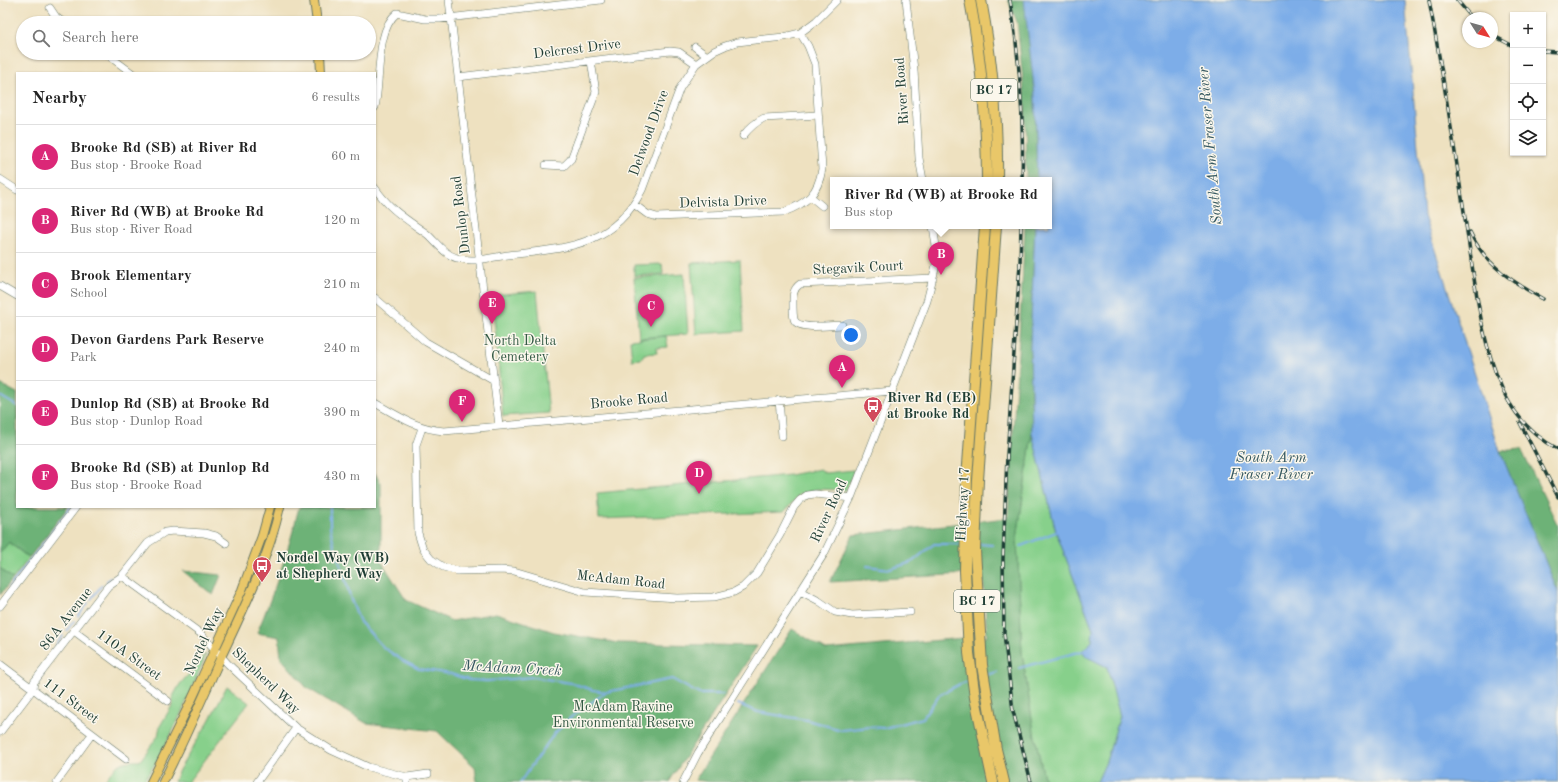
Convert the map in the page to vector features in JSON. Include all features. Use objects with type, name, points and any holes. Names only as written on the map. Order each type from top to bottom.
[{"type":"highway","name":"BC 17","points":[[970,0],[980,55],[985,106],[987,177]]},
{"type":"highway","name":"BC 17","points":[[981,0],[994,92],[997,177]]},
{"type":"highway","name":"Highway 17","points":[[985,229],[972,396],[965,554],[969,653],[975,698],[993,782]]},
{"type":"highway","name":"Highway 17","points":[[996,229],[975,550],[980,652],[987,697],[1004,782]]},
{"type":"main road","points":[[314,0],[316,16]]},
{"type":"main road","points":[[320,60],[321,72]]},
{"type":"main road","name":"Nordel Way","points":[[150,782],[180,726],[250,570],[270,508]]},
{"type":"main road","name":"Nordel Way","points":[[163,782],[243,612],[261,568],[280,508]]},
{"type":"street","name":"Dunlop Road","points":[[449,0],[499,426]]},
{"type":"street","points":[[376,97],[381,48],[388,24],[397,13],[425,19],[451,18],[601,0]]},
{"type":"street","name":"Delwood Drive","points":[[376,190],[383,201],[393,210],[427,234],[450,255],[464,260],[579,245],[615,226],[635,205],[680,88],[696,64],[725,46],[738,42],[784,37],[800,33],[816,21],[837,0]]},
{"type":"street","name":"River Road","points":[[906,0],[914,70],[923,177]]},
{"type":"street","points":[[50,8],[55,16]]},
{"type":"street","points":[[800,33],[808,46],[814,64],[822,169],[818,186],[811,197],[822,206]]},
{"type":"street","points":[[695,46],[707,56]]},
{"type":"street","name":"Delcrest Drive","points":[[458,77],[670,51],[679,52],[696,64]]},
{"type":"street","points":[[114,60],[131,72]]},
{"type":"street","points":[[546,165],[564,166],[571,159],[596,92],[591,61]]},
{"type":"street","points":[[743,136],[750,127],[764,118],[818,115]]},
{"type":"street","points":[[0,179],[16,189]]},
{"type":"street","name":"Delvista Drive","points":[[635,205],[647,214],[657,218],[784,212],[798,206],[811,197]]},
{"type":"street","name":"River Road","points":[[683,782],[698,753],[824,554],[851,498],[927,301],[934,278],[936,246],[933,229]]},
{"type":"street","name":"Stegavik Court","points":[[842,325],[804,326],[796,323],[794,319],[793,294],[796,287],[800,284],[934,278]]},
{"type":"street","points":[[0,286],[16,295]]},
{"type":"street","points":[[376,299],[426,342],[494,381]]},
{"type":"street","name":"Brooke Road","points":[[376,404],[422,428],[444,431],[892,391]]},
{"type":"street","points":[[779,400],[782,436]]},
{"type":"street","name":"McAdam Road","points":[[422,428],[416,445],[418,533],[423,549],[432,559],[443,567],[458,571],[514,571],[585,592],[677,598],[714,597],[734,592],[743,587],[757,573],[780,535],[794,507],[800,500],[807,495],[815,494],[851,498]]},
{"type":"street","points":[[0,606],[75,508]]},
{"type":"street","name":"86A Avenue","points":[[0,732],[33,689],[34,682],[108,586],[122,576],[148,543],[165,529],[204,533],[216,536],[226,543]]},
{"type":"street","name":"Shepherd Way","points":[[122,576],[190,625],[209,641],[256,691],[296,728],[331,750],[368,767],[407,780],[428,774]]},
{"type":"street","points":[[800,591],[820,601],[835,612],[852,615],[910,612]]},
{"type":"street","name":"110A Street","points":[[74,631],[168,701]]},
{"type":"street","name":"111 Street","points":[[0,664],[126,759]]},
{"type":"street","points":[[257,782],[296,728]]},
{"type":"street","points":[[57,782],[92,734]]},
{"type":"green space","points":[[1008,0],[1024,0],[1026,6],[1035,96],[1037,177],[1026,177],[1025,101],[1017,22]]},
{"type":"green space","points":[[1025,229],[1035,229],[1030,347],[1032,433],[1017,539],[1022,653],[1034,732],[1045,782],[712,782],[695,780],[792,629],[826,650],[987,636],[983,573],[830,582],[853,535],[1008,518]]},
{"type":"green space","points":[[740,260],[744,331],[696,334],[691,263]]},
{"type":"green space","points":[[662,264],[663,274],[634,276],[634,265]]},
{"type":"green space","points":[[684,274],[688,334],[639,338],[634,278]]},
{"type":"green space","name":"North Delta Cemetery","points":[[537,291],[549,413],[503,416],[492,295]]},
{"type":"green space","points":[[666,336],[668,347],[656,348],[657,353],[644,354],[641,359],[632,360],[630,340]]},
{"type":"green space","points":[[0,384],[16,392],[16,508],[67,508],[29,558],[9,542],[0,553]]},
{"type":"green space","points":[[1032,433],[1056,532],[1093,629],[1088,657],[1107,667],[1120,716],[1106,762],[1097,782],[1045,782],[1034,732],[1022,653],[1017,539]]},
{"type":"green space","points":[[1521,449],[1558,526],[1558,592],[1500,451]]},
{"type":"green space","points":[[820,469],[825,473],[854,470],[846,490],[817,489],[800,494],[784,512],[599,519],[597,493],[790,475]]},
{"type":"green space","name":"McAdam Ravine Environmental Reserve","points":[[376,475],[381,485],[381,561],[406,600],[452,621],[496,613],[554,632],[618,643],[757,646],[669,782],[477,782],[475,767],[437,731],[366,723],[307,688],[281,658],[279,637],[257,633],[281,571],[299,508],[376,508]]},
{"type":"green space","points":[[8,542],[29,558],[13,579],[0,568],[0,553]]},
{"type":"green space","points":[[0,568],[13,579],[0,595]]},
{"type":"green space","points":[[183,571],[221,575],[213,595]]},
{"type":"green space","points":[[205,654],[206,655],[178,720],[162,752],[143,782],[104,782],[118,765],[127,762],[140,761],[158,736],[160,726],[173,704],[172,698],[180,684]]},
{"type":"green space","points":[[227,686],[249,703],[188,782],[174,782],[179,770],[209,721]]},
{"type":"water","name":"South Arm Fraser River","points":[[1024,0],[1405,0],[1424,216],[1500,451],[1558,592],[1558,782],[1097,782],[1106,762],[1120,716],[1107,667],[1087,657],[1082,651],[1092,641],[1093,629],[1056,532],[1032,433],[1030,347],[1035,229],[1052,229],[1052,177],[1037,177],[1035,96]]},
{"type":"waterway","name":"McAdam Creek","points":[[0,396],[16,405]]},
{"type":"waterway","points":[[9,588],[70,508]]},
{"type":"waterway","name":"McAdam Creek","points":[[330,508],[330,527],[334,545],[351,600],[360,622],[383,647],[403,661],[419,669],[451,674],[469,680],[487,681],[533,677],[571,683],[593,690],[606,692],[672,679],[699,694],[723,694]]},
{"type":"waterway","points":[[1021,546],[1056,532]]},
{"type":"waterway","points":[[867,566],[890,569],[912,562],[934,544],[962,544]]},
{"type":"waterway","points":[[979,544],[992,545]]},
{"type":"waterway","points":[[107,581],[110,578]]},
{"type":"waterway","points":[[91,599],[102,585]]},
{"type":"waterway","points":[[78,616],[88,603]]},
{"type":"waterway","points":[[67,630],[74,621]]},
{"type":"waterway","points":[[56,645],[63,636]]},
{"type":"waterway","name":"McAdam Creek","points":[[1019,668],[1082,651]]},
{"type":"waterway","name":"McAdam Creek","points":[[986,675],[997,672]]},
{"type":"waterway","name":"McAdam Creek","points":[[738,704],[758,712],[807,720],[841,730],[870,727],[884,728],[923,718],[939,695],[969,681]]},
{"type":"waterway","points":[[520,782],[554,734],[571,717],[606,692]]},
{"type":"railway","points":[[1010,0],[1020,90],[1022,177]]},
{"type":"railway","points":[[1429,0],[1449,112],[1479,310],[1489,353],[1504,393],[1514,410],[1527,426],[1542,439],[1558,449]]},
{"type":"railway","points":[[1457,0],[1467,12]]},
{"type":"railway","points":[[1498,38],[1510,44]]},
{"type":"railway","points":[[1546,51],[1558,52]]},
{"type":"railway","points":[[1021,229],[1020,264],[1007,456],[1003,559],[1004,633],[1013,711],[1031,782]]},
{"type":"railway","points":[[1470,232],[1476,244],[1501,272],[1543,299]]},
{"type":"railway","points":[[1520,423],[1558,497]]},
{"type":"place","name":"River Rd (WB) at Brooke Rd","points":[[941,275]]},
{"type":"place","name":"Dunlop Rd (SB) at Brooke Rd","points":[[492,324]]},
{"type":"place","name":"Brook Elementary","points":[[651,327]]},
{"type":"place","name":"Brooke Rd (SB) at River Rd","points":[[842,388]]},
{"type":"place","name":"Brooke Rd (SB) at Dunlop Rd","points":[[462,422]]},
{"type":"place","name":"River Rd (EB) at Brooke Rd","points":[[873,423]]},
{"type":"place","name":"Devon Gardens Park Reserve","points":[[699,494]]},
{"type":"place","name":"Nordel Way (WB) at Shepherd Way","points":[[262,583]]}]
